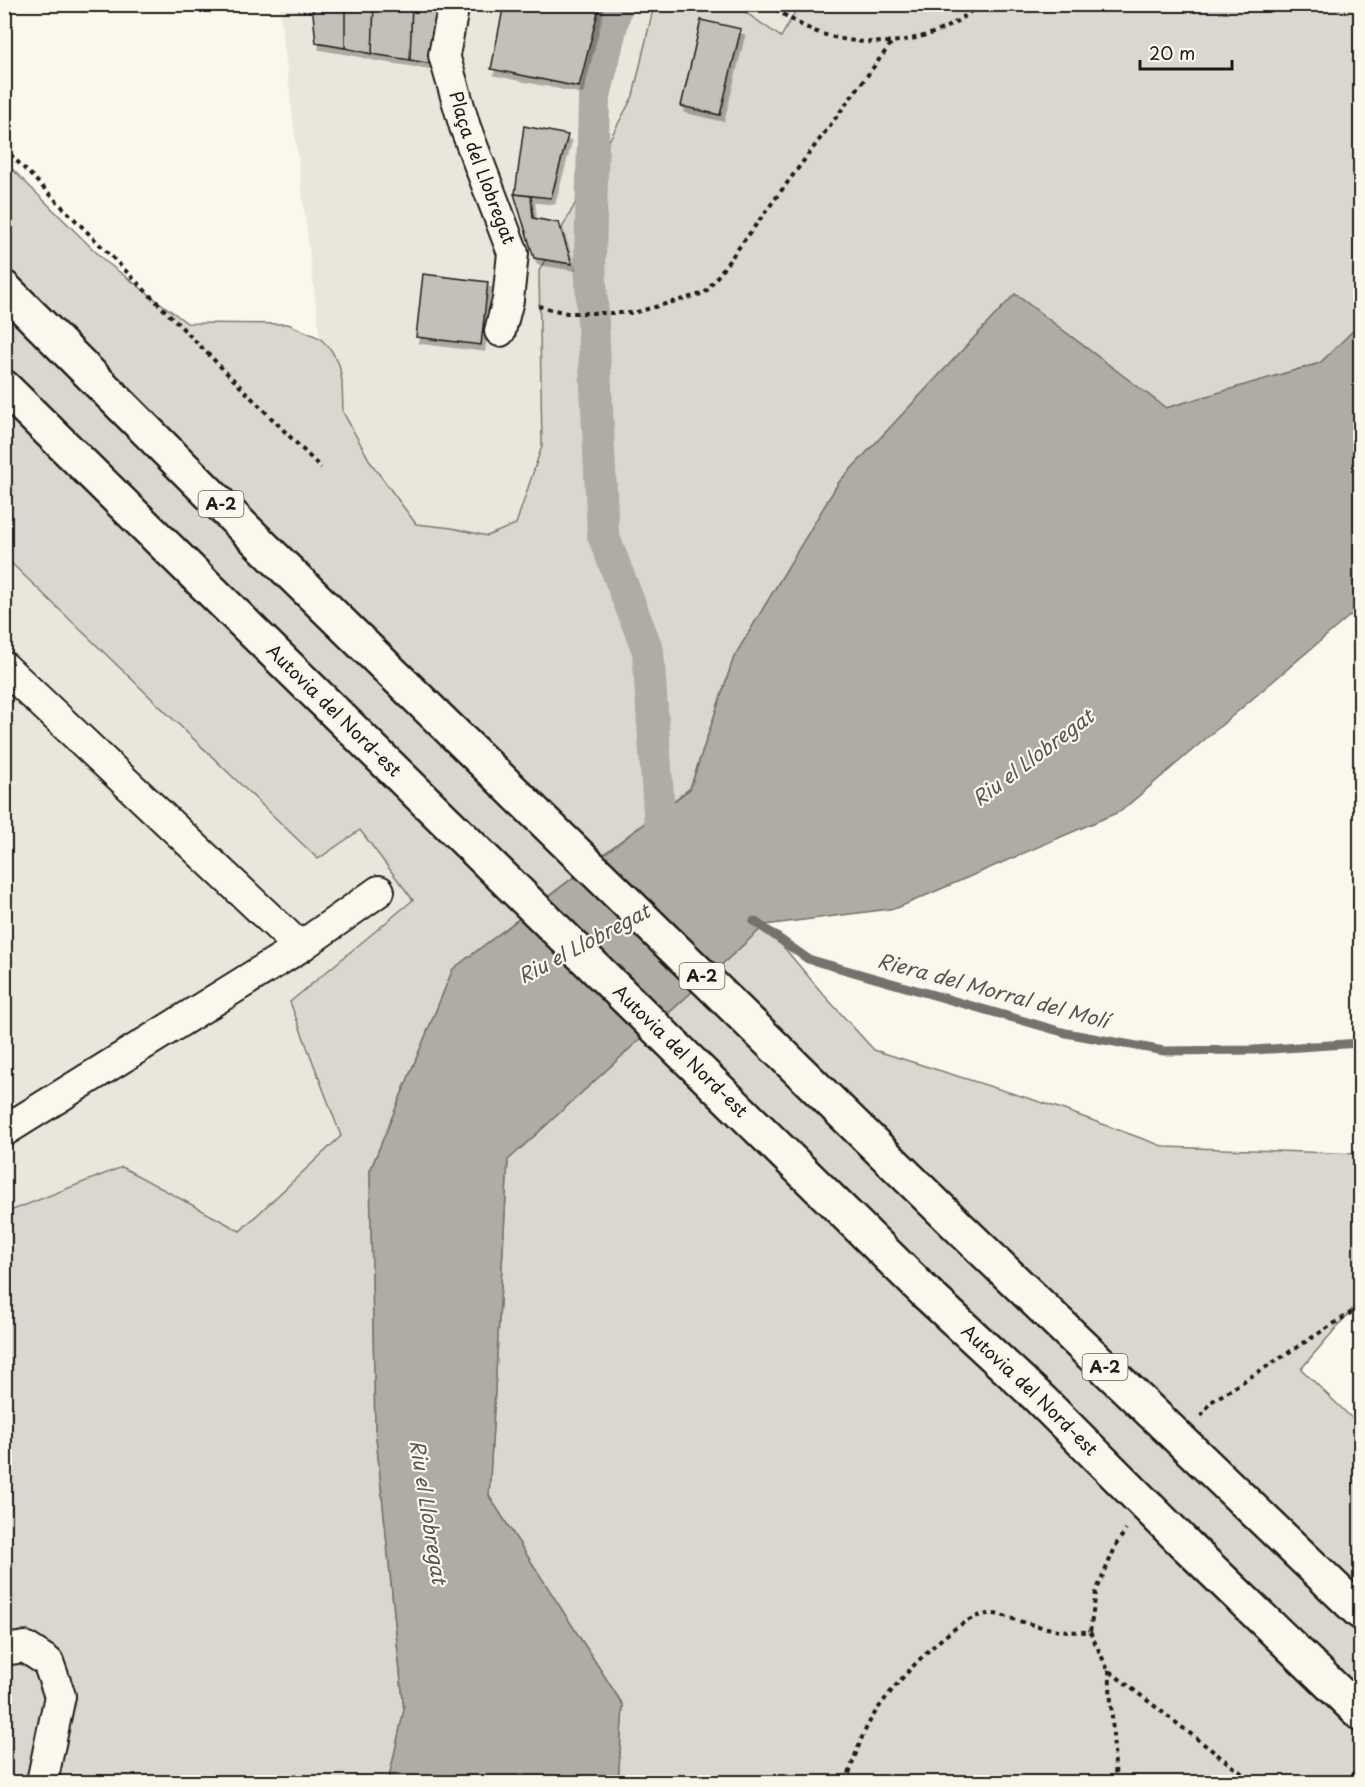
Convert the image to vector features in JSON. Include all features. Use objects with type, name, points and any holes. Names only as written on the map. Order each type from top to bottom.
[{"type":"highway","name":"A-2","points":[[4,288],[242,526],[966,1234],[1360,1612]]},
{"type":"highway","name":"Autovia del Nord-est","points":[[4,387],[926,1293],[1038,1397],[1184,1543],[1360,1713]]},
{"type":"street","name":"Plaça del Llobregat","points":[[447,6],[444,55],[465,127],[513,253],[508,300],[500,331]]},
{"type":"street","points":[[4,667],[300,947]]},
{"type":"street","points":[[4,1131],[300,947],[379,891]]},
{"type":"street","points":[[4,1650],[25,1647],[48,1662],[60,1696],[42,1782]]},
{"type":"path","points":[[768,4],[801,24],[830,36],[846,40],[894,41],[908,40],[942,30],[957,23],[979,4]]},
{"type":"path","points":[[567,313],[633,313],[705,292],[894,41]]},
{"type":"path","points":[[4,148],[321,468]]},
{"type":"path","points":[[1198,1420],[1211,1402],[1360,1307]]},
{"type":"path","points":[[1116,1782],[1108,1670],[1090,1632],[1096,1592],[1117,1543],[1130,1524]]},
{"type":"path","points":[[846,1782],[868,1723],[901,1678],[932,1647],[966,1622],[985,1614],[1004,1615],[1021,1622],[1063,1632],[1090,1632]]},
{"type":"path","points":[[1108,1670],[1253,1782]]},
{"type":"shaded area","points":[[279,5],[654,5],[633,96],[539,271],[542,446],[516,524],[487,536],[452,528],[416,524],[371,463],[343,412],[339,364],[331,350],[320,338]]},
{"type":"shaded area","points":[[654,5],[735,5],[781,37],[799,5],[1360,5],[1360,324],[1320,363],[1166,408],[1015,294],[839,482],[734,657],[690,788],[453,969],[370,1171],[375,1427],[404,1711],[388,1782],[19,1782],[5,1776],[5,1213],[122,1167],[240,1231],[341,1136],[290,1002],[413,900],[360,830],[318,859],[5,557],[4,161],[105,261],[187,323],[288,324],[320,338],[331,350],[339,364],[343,412],[371,463],[416,524],[452,528],[487,536],[516,524],[542,446],[539,271],[633,96]]},
{"type":"shaded area","points":[[735,5],[799,5],[782,38]]},
{"type":"shaded area","points":[[4,557],[318,859],[360,830],[413,900],[290,1001],[341,1136],[240,1231],[122,1167],[5,1213]]},
{"type":"shaded area","points":[[765,925],[874,1050],[1056,1107],[1165,1147],[1360,1154],[1360,1300],[1301,1369],[1360,1426],[1360,1782],[618,1782],[623,1705],[489,1496],[508,1160]]},
{"type":"water","name":"Riu el Llobregat","points":[[1015,294],[1166,408],[1320,363],[1360,324],[1360,607],[1121,811],[897,908],[765,925],[508,1160],[489,1496],[623,1705],[618,1782],[388,1782],[404,1710],[375,1427],[370,1171],[453,969],[690,789],[734,657],[839,482]]},
{"type":"building","points":[[312,4],[345,4],[345,48],[316,43]]},
{"type":"building","points":[[345,4],[374,4],[372,54],[345,48]]},
{"type":"building","points":[[374,4],[412,4],[410,60],[372,54]]},
{"type":"building","points":[[412,4],[442,9],[439,65],[410,60]]},
{"type":"building","points":[[504,4],[600,4],[579,87],[491,69]]},
{"type":"building","points":[[701,20],[741,29],[720,115],[681,106]]},
{"type":"building","points":[[524,126],[568,135],[551,198],[515,194]]},
{"type":"building","points":[[514,194],[531,196],[533,218],[559,223],[572,264],[534,258]]},
{"type":"building","points":[[423,274],[488,282],[481,345],[416,337]]},
{"type":"waterway","points":[[617,4],[594,100],[590,260],[603,535],[648,651],[662,856]]},
{"type":"waterway","name":"Riera del Morral del Molí","points":[[754,921],[808,959],[1066,1033],[1164,1051],[1254,1050],[1360,1043]]}]
